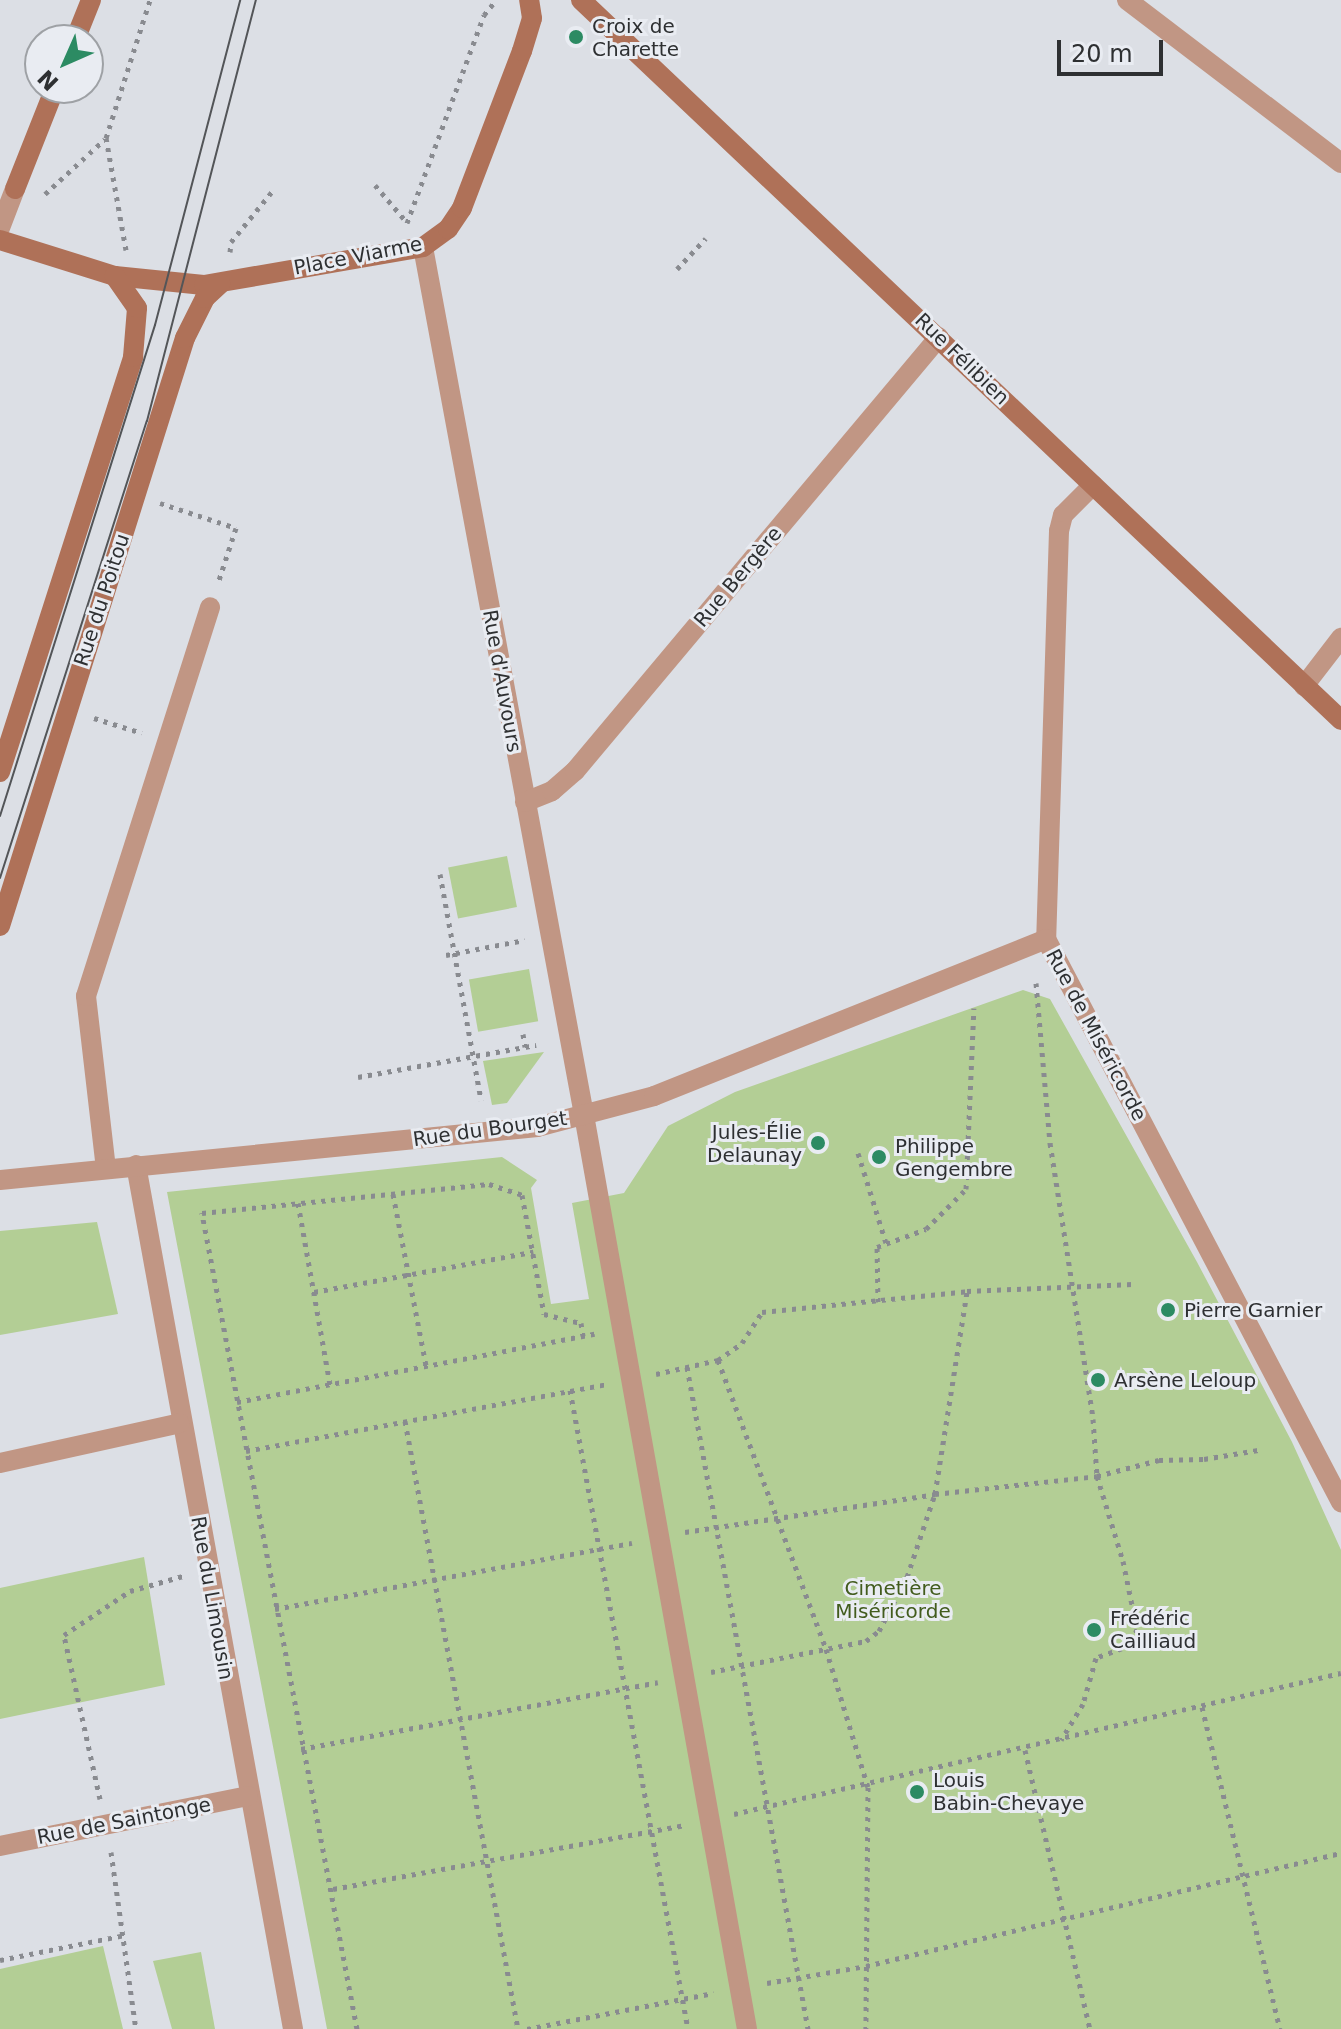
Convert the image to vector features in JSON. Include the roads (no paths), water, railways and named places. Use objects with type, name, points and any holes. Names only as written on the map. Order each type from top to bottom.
[{"type":"street","points":[[81,24],[91,0]]},
{"type":"street","name":"Place Viarme","points":[[0,240],[115,276],[224,282],[423,247],[448,229],[462,208],[522,51],[532,18],[529,0]]},
{"type":"street","name":"Rue Félibien","points":[[581,0],[1341,720]]},
{"type":"street","points":[[1127,0],[1341,163]]},
{"type":"street","points":[[0,228],[49,104]]},
{"type":"street","name":"Rue d'Auvours","points":[[423,247],[584,1115],[628,1380],[747,2029]]},
{"type":"street","points":[[0,772],[133,357],[137,308],[115,276]]},
{"type":"street","name":"Rue du Poitou","points":[[0,926],[189,327],[205,298],[224,282]]},
{"type":"street","name":"Rue Bergère","points":[[525,802],[552,791],[575,771],[939,337]]},
{"type":"street","name":"Rue de Miséricorde","points":[[1093,485],[1063,515],[1059,531],[1046,939],[1341,1502]]},
{"type":"street","points":[[106,1169],[86,996],[210,607]]},
{"type":"street","points":[[1304,686],[1341,638]]},
{"type":"street","name":"Rue du Bourget","points":[[0,1180],[136,1165],[371,1146],[537,1127],[654,1096],[1046,939]]},
{"type":"street","name":"Rue du Limousin","points":[[136,1165],[206,1569],[293,2029]]},
{"type":"street","points":[[0,1463],[180,1423]]},
{"type":"street","name":"Rue de Saintonge","points":[[0,1846],[248,1796]]},
{"type":"tram line","points":[[0,816],[155,325],[240,0]]},
{"type":"tram line","points":[[0,878],[147,421],[256,0]]},
{"type":"place","name":"Croix de Charette","points":[[576,37]]},
{"type":"place","name":"Jules-Élie Delaunay","points":[[818,1143]]},
{"type":"place","name":"Philippe Gengembre","points":[[879,1157]]},
{"type":"place","name":"Pierre Garnier","points":[[1168,1310]]},
{"type":"place","name":"Arsène Leloup","points":[[1098,1380]]},
{"type":"place","name":"Frédéric Cailliaud","points":[[1094,1630]]},
{"type":"place","name":"Louis Babin-Chevaye","points":[[917,1792]]},
{"type":"park label","name":"Cimetière Miséricorde","points":[[893,1600]]}]
